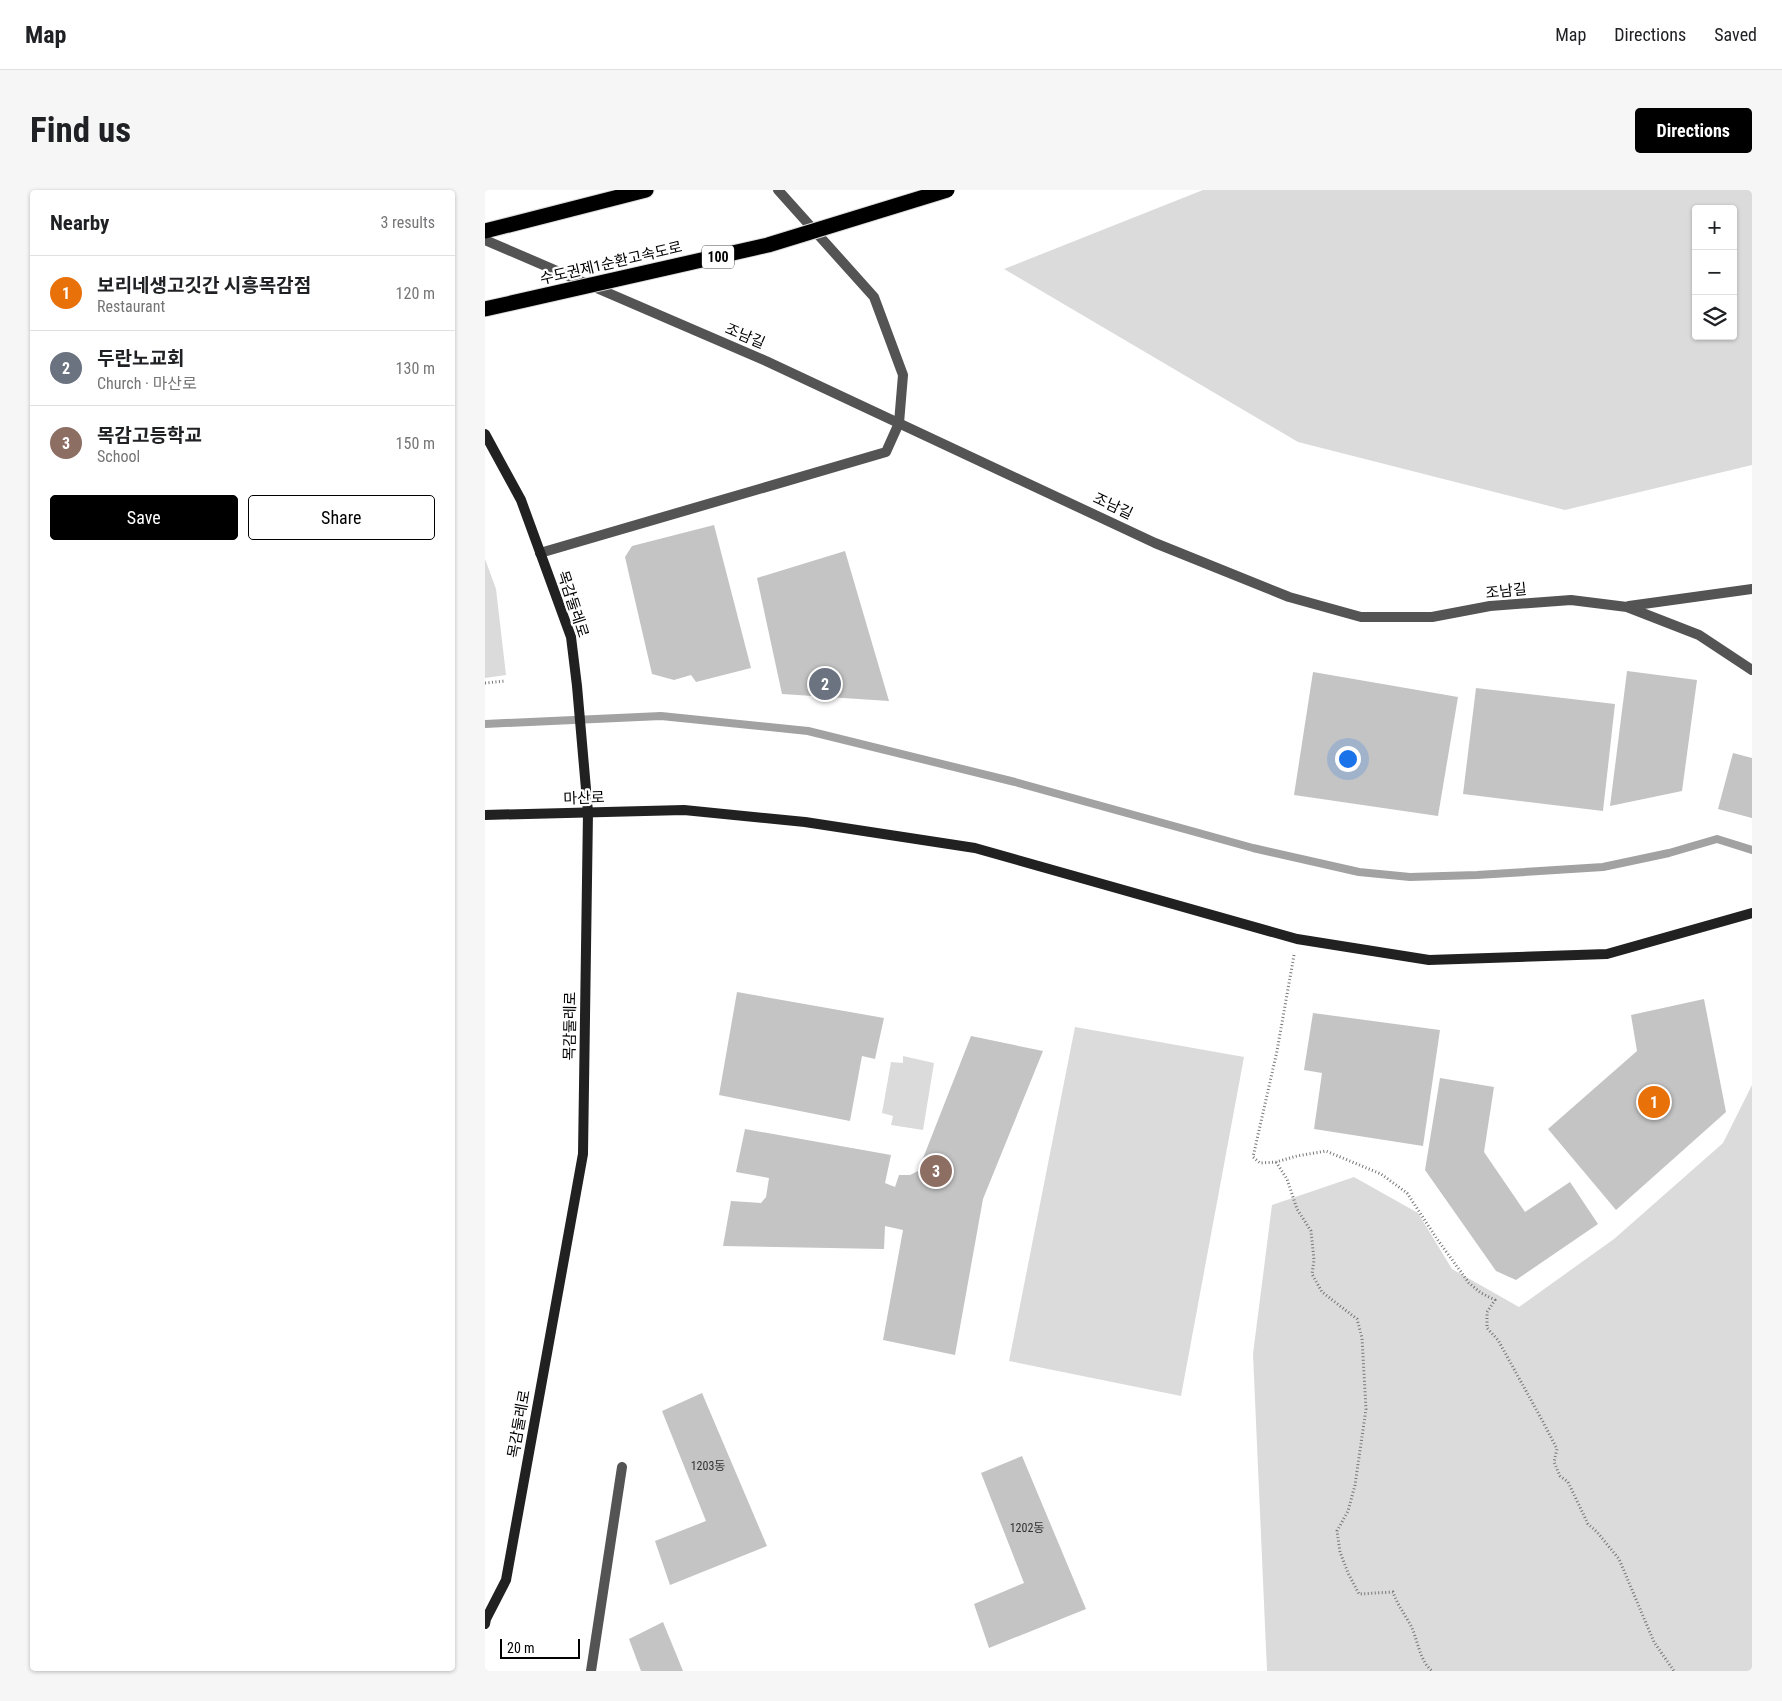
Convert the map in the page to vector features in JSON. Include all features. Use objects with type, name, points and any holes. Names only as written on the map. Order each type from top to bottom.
[{"type":"highway","points":[[485,231],[645,190]]},
{"type":"highway","name":"수도권제1순환고속도로","points":[[485,309],[767,245],[947,190]]},
{"type":"street","points":[[540,553],[886,452],[899,423],[903,375],[874,297],[778,190]]},
{"type":"street","name":"조남길","points":[[485,240],[757,357],[1155,543],[1289,597],[1361,617],[1432,617],[1490,606],[1571,600],[1627,607],[1699,635],[1752,670]]},
{"type":"street","name":"목감둘레로","points":[[485,434],[521,500],[571,637],[588,812],[583,1154],[507,1580],[485,1624]]},
{"type":"street","points":[[1627,607],[1752,589]]},
{"type":"street","name":"마산로","points":[[485,815],[684,810],[805,822],[975,848],[1297,939],[1429,960],[1607,954],[1752,913]]},
{"type":"street","points":[[591,1671],[622,1468]]},
{"type":"path","points":[[485,684],[505,681]]},
{"type":"path","points":[[1297,939],[1277,1051],[1253,1157],[1261,1163],[1275,1162],[1325,1151],[1381,1174],[1407,1193],[1469,1283],[1481,1293],[1495,1300],[1487,1312],[1487,1328],[1498,1340],[1543,1420],[1557,1449],[1555,1462],[1560,1476],[1568,1482],[1588,1524],[1619,1558],[1626,1579],[1654,1642],[1675,1671]]},
{"type":"path","points":[[1275,1162],[1287,1179],[1297,1209],[1311,1231],[1314,1260],[1312,1274],[1322,1292],[1357,1319],[1361,1338],[1366,1409],[1355,1485],[1348,1511],[1337,1531],[1341,1552],[1348,1573],[1359,1594],[1393,1592],[1411,1625],[1426,1666],[1432,1671]]},
{"type":"shaded area","points":[[1203,190],[1752,190],[1752,465],[1565,510],[1298,442],[1004,269]]},
{"type":"shaded area","points":[[485,559],[496,589],[506,675],[485,678]]},
{"type":"shaded area","points":[[1075,1027],[1244,1057],[1181,1396],[1009,1361]]},
{"type":"shaded area","points":[[903,1056],[934,1063],[923,1130],[891,1125],[893,1116],[882,1113],[891,1062],[903,1063]]},
{"type":"shaded area","points":[[1752,1085],[1752,1671],[1267,1671],[1253,1354],[1272,1205],[1354,1177],[1418,1213],[1452,1269],[1519,1307],[1614,1239],[1723,1143]]},
{"type":"building","points":[[714,525],[751,668],[696,682],[691,675],[674,680],[652,674],[625,557],[632,546]]},
{"type":"building","points":[[845,551],[889,701],[782,694],[757,578]]},
{"type":"building","points":[[1627,671],[1697,680],[1682,791],[1610,806]]},
{"type":"building","points":[[1313,672],[1458,697],[1438,816],[1294,795]]},
{"type":"building","points":[[1476,688],[1615,704],[1603,811],[1463,794]]},
{"type":"building","points":[[1733,753],[1752,758],[1752,818],[1718,809]]},
{"type":"building","points":[[737,992],[884,1018],[875,1059],[862,1056],[850,1121],[719,1095]]},
{"type":"building","points":[[1704,999],[1726,1112],[1616,1210],[1548,1129],[1637,1051],[1631,1015]]},
{"type":"building","points":[[1313,1013],[1440,1030],[1423,1146],[1314,1129],[1322,1073],[1304,1070]]},
{"type":"building","points":[[971,1036],[1043,1051],[983,1199],[955,1355],[883,1340],[903,1230],[885,1226],[884,1249],[723,1246],[731,1201],[761,1203],[766,1197],[769,1178],[736,1172],[745,1129],[891,1155],[885,1183],[895,1187],[899,1175],[910,1175],[918,1171]]},
{"type":"building","points":[[1440,1078],[1494,1087],[1484,1152],[1525,1212],[1570,1182],[1598,1224],[1516,1280],[1496,1271],[1425,1170]]},
{"type":"building","points":[[702,1393],[767,1546],[670,1585],[655,1541],[706,1521],[662,1411]]},
{"type":"building","points":[[1022,1456],[1086,1609],[989,1648],[974,1604],[1024,1583],[981,1473]]},
{"type":"building","points":[[663,1622],[683,1671],[641,1671],[629,1639]]},
{"type":"waterway","points":[[485,724],[661,716],[808,731],[1015,782],[1253,848],[1359,872],[1410,877],[1603,867],[1669,853],[1717,839],[1752,850]]},
{"type":"place","name":"두란노교회","points":[[825,684]]},
{"type":"place","name":"보리네생고깃간 시흥목감점","points":[[1654,1102]]},
{"type":"place","name":"목감고등학교","points":[[936,1171]]}]
